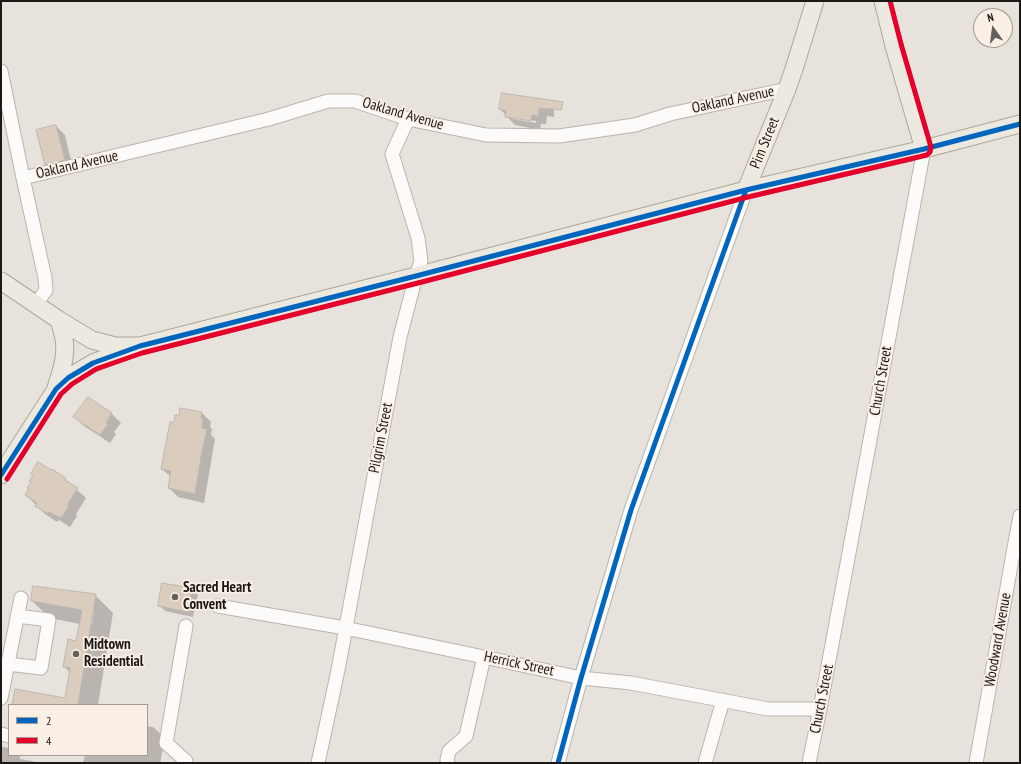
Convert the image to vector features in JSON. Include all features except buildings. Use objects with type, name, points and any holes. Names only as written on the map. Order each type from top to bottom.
[{"type":"main road","name":"Pim Street","points":[[746,190],[787,88],[815,1]]},
{"type":"main road","name":"Church Street","points":[[886,2],[894,46],[924,149]]},
{"type":"main road","points":[[1,475],[56,389],[68,378],[93,363],[140,346],[746,190],[924,149],[1020,124]]},
{"type":"main road","points":[[1,281],[92,340],[115,346],[140,346]]},
{"type":"main road","points":[[56,389],[65,354],[64,339],[59,320]]},
{"type":"street","points":[[1,71],[45,278],[46,290],[36,304]]},
{"type":"street","name":"Oakland Avenue","points":[[23,178],[269,119],[328,101],[355,101],[408,119],[486,135],[559,136],[635,125],[670,114],[787,88]]},
{"type":"street","name":"Pilgrim Street","points":[[318,763],[338,670],[400,337],[421,261],[418,238],[392,154],[408,119]]},
{"type":"street","name":"Church Street","points":[[809,763],[924,149]]},
{"type":"street","name":"Pim Street","points":[[558,763],[581,678],[631,510],[746,190]]},
{"type":"street","name":"Woodward Avenue","points":[[976,763],[1020,516]]},
{"type":"street","points":[[1,698],[20,598]]},
{"type":"street","name":"Herrick Street","points":[[218,606],[345,628],[581,678],[631,683],[768,709],[820,709]]},
{"type":"street","points":[[8,664],[41,668],[49,620],[17,616]]},
{"type":"street","points":[[186,626],[166,743],[190,762]]},
{"type":"street","points":[[448,763],[447,760],[449,751],[466,736],[484,657]]},
{"type":"street","points":[[705,763],[723,700]]},
{"type":"transit line","name":"4","points":[[7,479],[61,394],[72,384],[96,369],[142,353],[748,197],[927,155],[930,152],[931,147],[890,1]]},
{"type":"transit line","name":"2","points":[[1,475],[56,389],[68,378],[93,363],[140,346],[746,190],[924,149],[1020,124]]},
{"type":"transit line","name":"2","points":[[558,763],[581,678],[631,510],[746,190]]},
{"type":"place","name":"Sacred Heart Convent","points":[[175,597]]},
{"type":"place","name":"Midtown Residential","points":[[76,654]]}]
